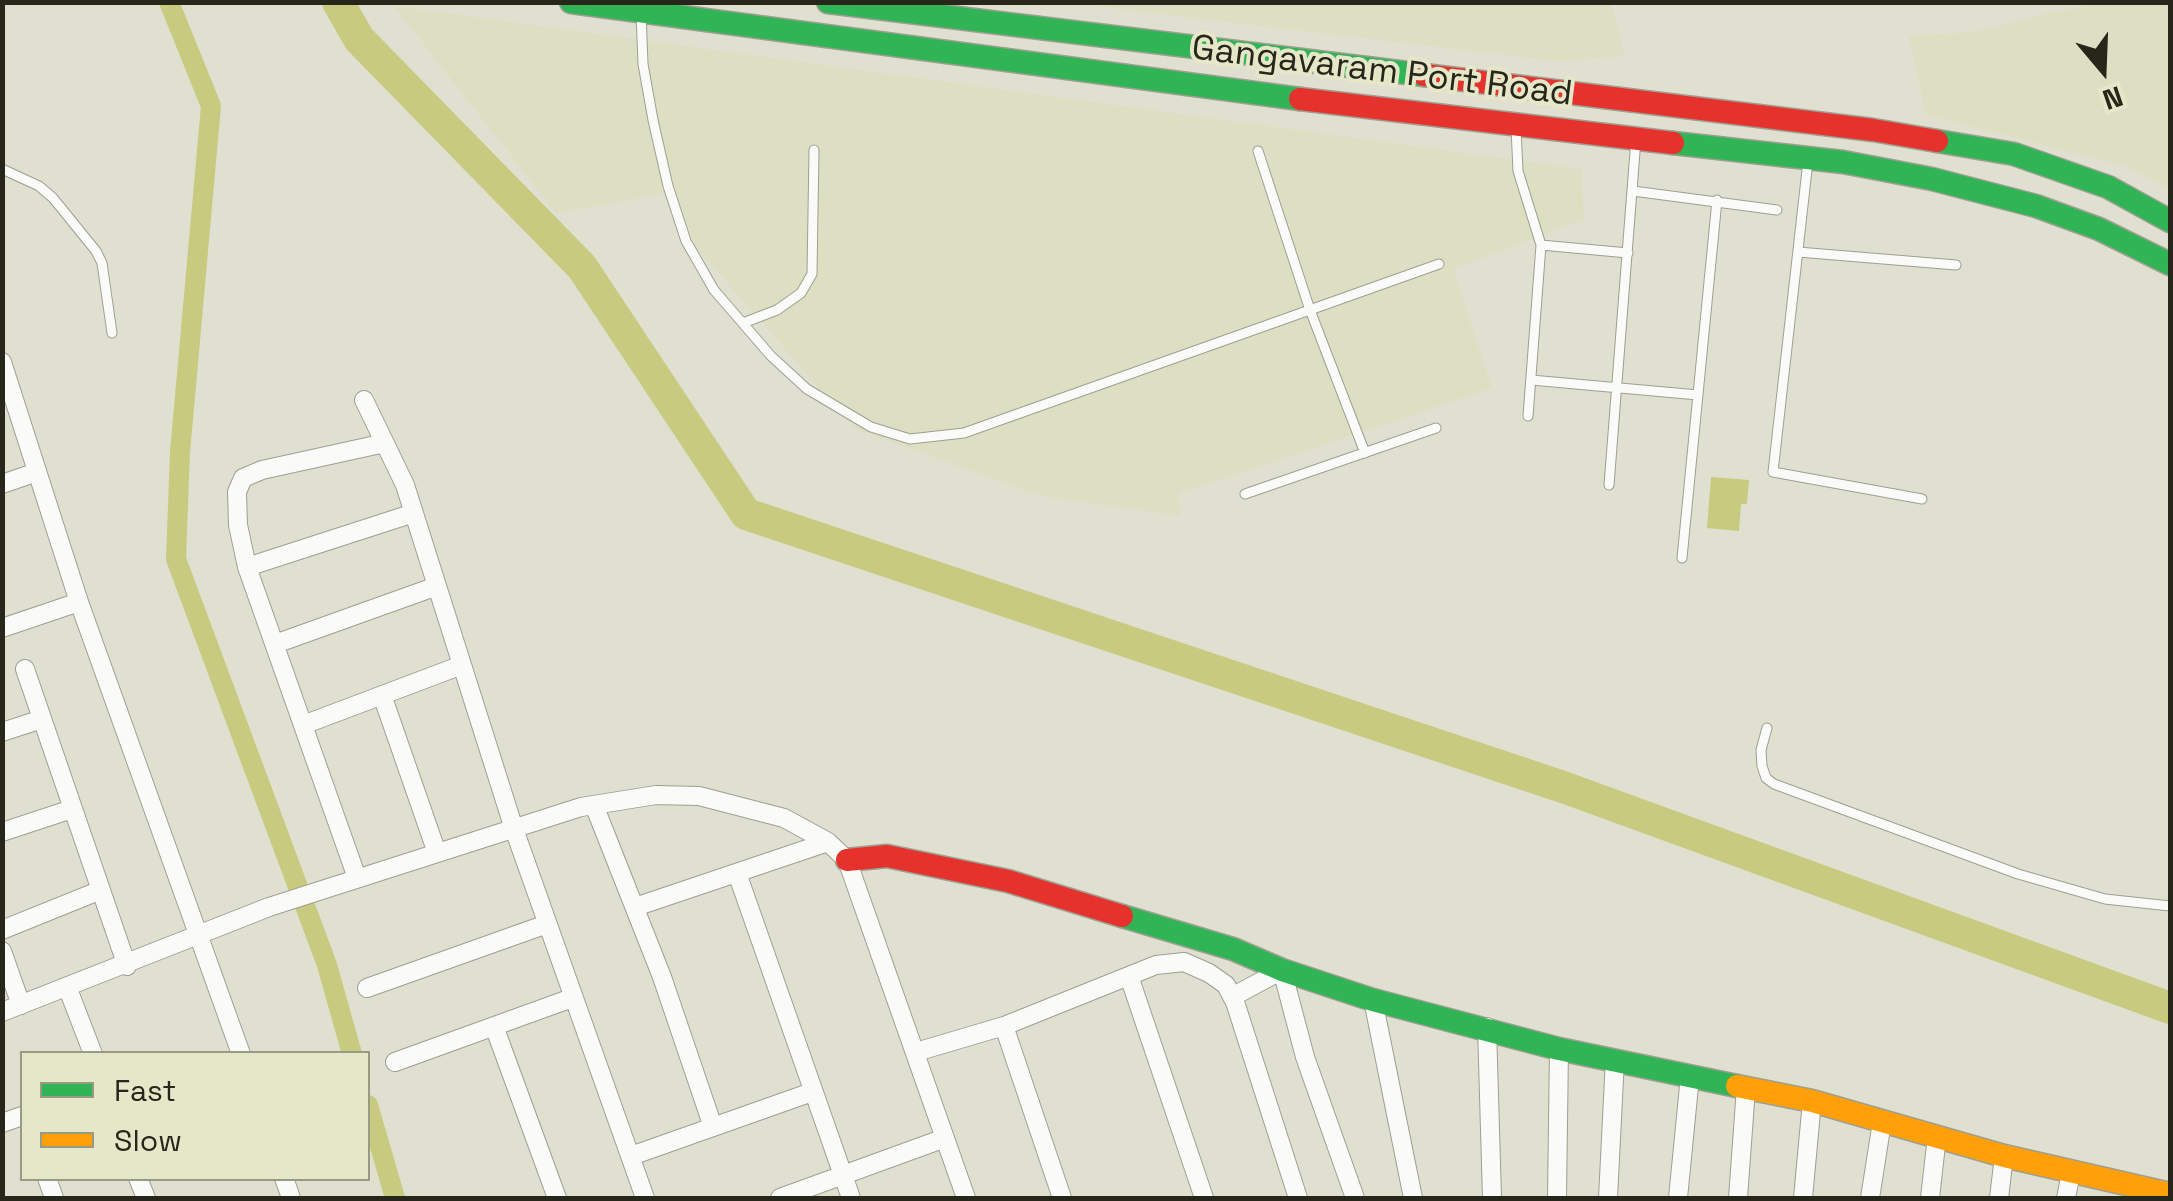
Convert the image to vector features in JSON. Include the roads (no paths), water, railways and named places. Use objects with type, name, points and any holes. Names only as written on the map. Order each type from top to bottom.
[{"type":"street","name":"Gangavaram Port Road","points":[[572,2],[1516,125],[1808,158],[1932,179],[2036,206],[2099,229],[2170,264]]},
{"type":"street","name":"Gangavaram Port Road","points":[[828,2],[1873,130],[2014,154],[2108,188],[2170,220]]},
{"type":"street","points":[[2,362],[7,390],[38,472],[78,602],[240,1051]]},
{"type":"street","points":[[364,400],[414,512],[514,829],[646,1198]]},
{"type":"street","points":[[357,878],[247,567],[236,492],[243,478],[262,470],[385,443]]},
{"type":"street","points":[[2,484],[38,472]]},
{"type":"street","points":[[247,567],[414,512]]},
{"type":"street","points":[[274,644],[437,586]]},
{"type":"street","points":[[2,628],[78,602]]},
{"type":"street","points":[[303,725],[462,665]]},
{"type":"street","points":[[25,670],[127,966]]},
{"type":"street","points":[[382,695],[437,853]]},
{"type":"street","points":[[2,732],[42,719]]},
{"type":"street","points":[[2,1012],[269,907],[514,829],[594,805],[656,795],[699,796],[784,818],[828,842],[847,860],[966,1198]]},
{"type":"street","points":[[594,805],[636,908],[713,1128]]},
{"type":"street","points":[[2,832],[72,809]]},
{"type":"street","points":[[636,908],[828,842]]},
{"type":"street","points":[[847,860],[886,856],[1008,882],[1233,949],[1373,1000],[1559,1049],[1812,1101],[2004,1156],[2153,1193]]},
{"type":"street","points":[[737,872],[851,1198]]},
{"type":"street","points":[[2,930],[101,890]]},
{"type":"street","points":[[367,988],[547,924]]},
{"type":"street","points":[[2,951],[21,1006]]},
{"type":"street","points":[[916,1052],[1004,1026],[1156,965],[1184,962],[1226,985],[1232,997],[1298,1198]]},
{"type":"street","points":[[1232,997],[1282,970]]},
{"type":"street","points":[[1282,970],[1305,1057],[1355,1198]]},
{"type":"street","points":[[1128,976],[1204,1198]]},
{"type":"street","points":[[68,988],[92,1051]]},
{"type":"street","points":[[396,1062],[572,998]]},
{"type":"street","points":[[1373,1000],[1412,1198]]},
{"type":"street","points":[[494,1026],[557,1198]]},
{"type":"street","points":[[1004,1026],[1062,1198]]},
{"type":"street","points":[[1487,1028],[1492,1198]]},
{"type":"street","points":[[1556,1198],[1559,1049]]},
{"type":"street","points":[[1608,1198],[1615,1059]]},
{"type":"street","points":[[1678,1198],[1690,1076]]},
{"type":"street","points":[[1738,1198],[1746,1088]]},
{"type":"street","points":[[631,1156],[812,1092]]},
{"type":"street","points":[[1803,1198],[1812,1101]]},
{"type":"street","points":[[1870,1198],[1882,1122]]},
{"type":"street","points":[[1930,1198],[1937,1136]]},
{"type":"street","points":[[780,1198],[945,1138]]},
{"type":"street","points":[[1999,1198],[2004,1156]]},
{"type":"street","points":[[2066,1198],[2071,1173]]},
{"type":"lane","points":[[640,12],[643,64],[653,120],[686,241],[714,290],[771,356],[807,389],[872,427],[910,438],[964,433],[1439,264]]},
{"type":"lane","points":[[1516,125],[1518,171],[1540,246],[1528,416]]},
{"type":"lane","points":[[1609,485],[1636,138]]},
{"type":"lane","points":[[742,323],[777,310],[802,293],[812,274],[814,150]]},
{"type":"lane","points":[[1258,150],[1310,310],[1364,453]]},
{"type":"lane","points":[[1808,158],[1773,472],[1922,498]]},
{"type":"lane","points":[[2,170],[38,186],[53,198],[96,251],[102,264],[112,333]]},
{"type":"lane","points":[[1633,191],[1777,210]]},
{"type":"lane","points":[[1682,558],[1717,200]]},
{"type":"lane","points":[[1540,246],[1628,253]]},
{"type":"lane","points":[[1798,252],[1956,265]]},
{"type":"lane","points":[[1531,380],[1698,395]]},
{"type":"lane","points":[[1245,494],[1436,428]]},
{"type":"lane","points":[[1767,728],[1761,750],[1762,766],[1766,778],[1774,784],[2018,874],[2104,899],[2170,906]]},
{"type":"waterway","points":[[169,2],[211,106],[180,452],[176,559],[327,965],[351,1051]]},
{"type":"waterway","points":[[338,2],[359,39],[582,267],[746,514],[1563,787],[2170,1008]]},
{"type":"waterway","points":[[370,1112],[395,1198]]}]
